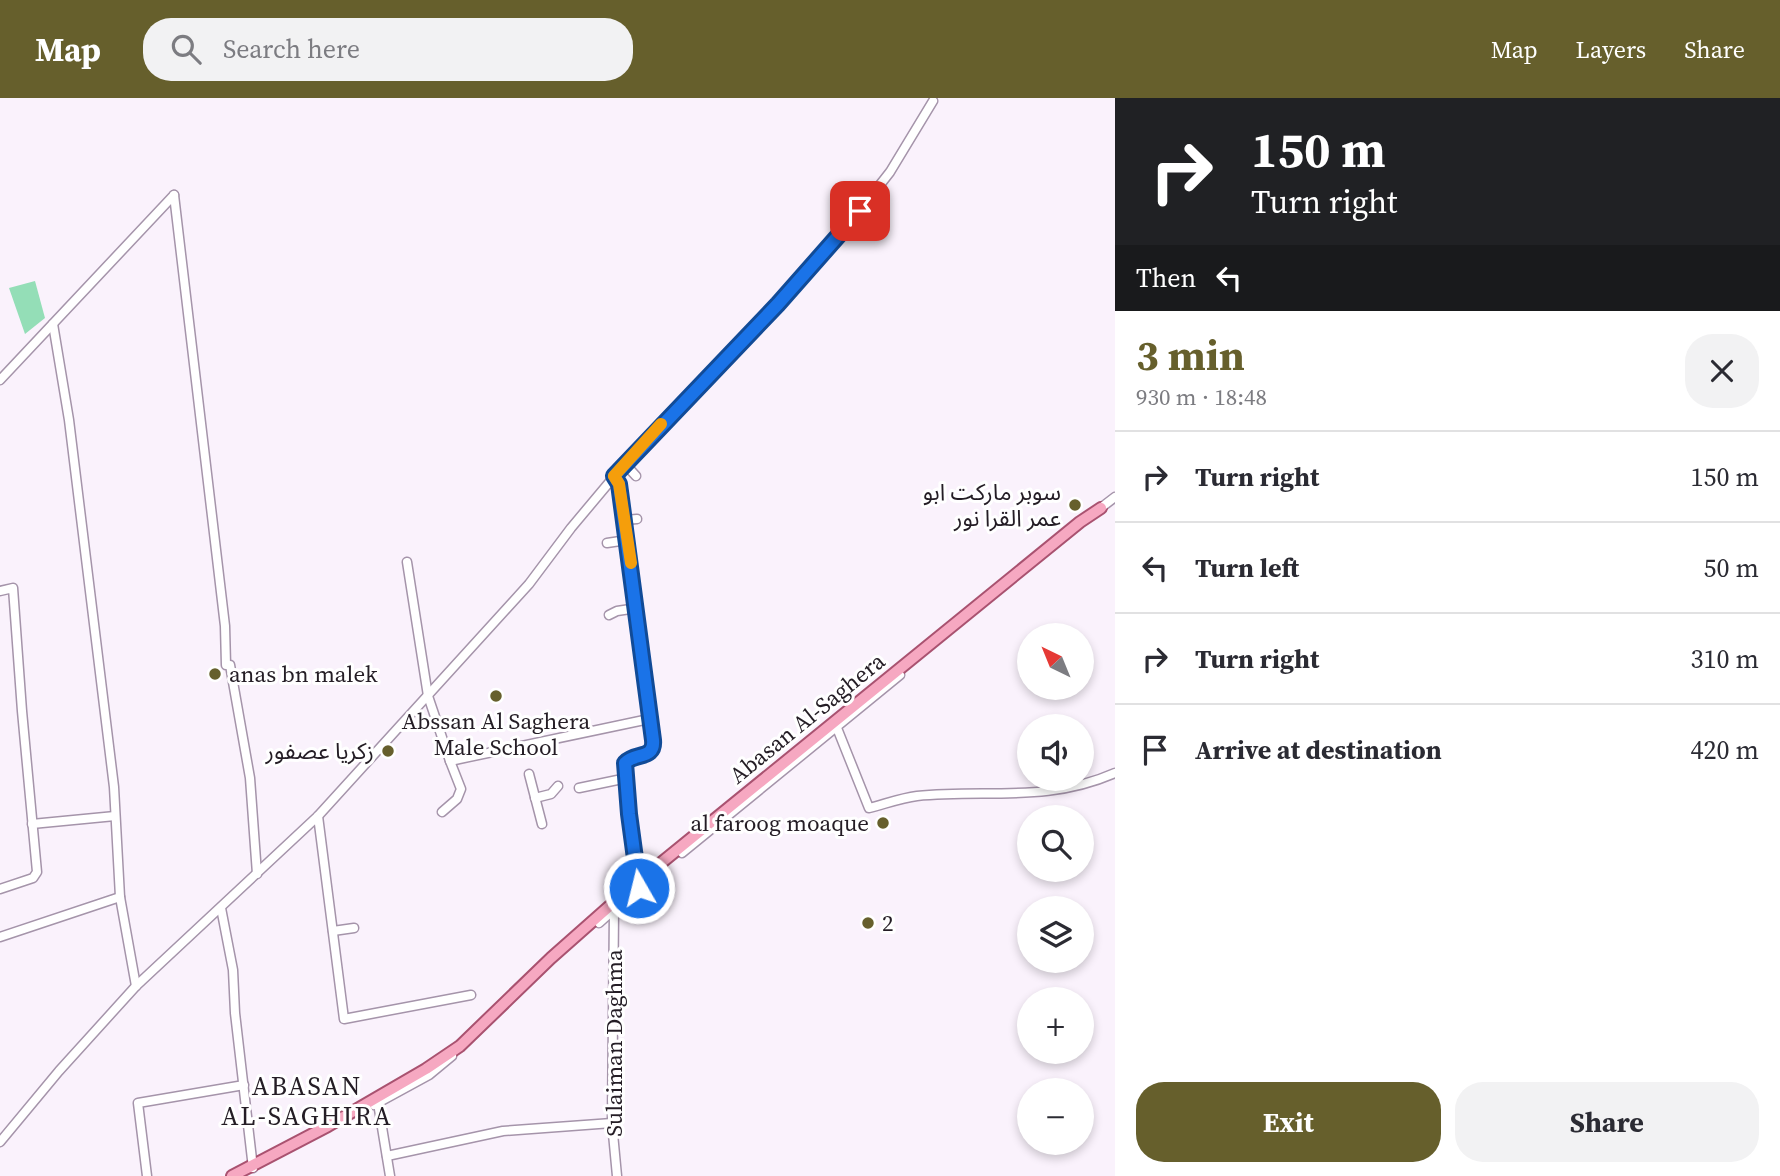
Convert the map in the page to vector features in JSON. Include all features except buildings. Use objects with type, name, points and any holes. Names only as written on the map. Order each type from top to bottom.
[{"type":"main road","name":"Abasan Al-Saghera","points":[[232,1176],[328,1126],[419,1074],[460,1046],[558,952],[1080,522],[1101,508]]},
{"type":"street","points":[[0,1142],[136,986],[318,816],[529,584],[614,476],[778,304],[850,223],[890,172],[933,101]]},
{"type":"street","points":[[0,380],[174,195],[223,615],[226,666],[230,665],[250,778],[257,874]]},
{"type":"street","points":[[53,324],[69,420],[115,816],[120,897],[136,986]]},
{"type":"street","points":[[625,464],[636,477]]},
{"type":"street","points":[[614,476],[619,484],[637,608],[653,749],[648,754],[628,760],[625,766],[639,885]]},
{"type":"street","name":"Abasan Al-Saghera","points":[[241,1176],[253,1166],[313,1139],[433,1072],[479,1034],[570,946],[639,885],[837,728],[1115,497]]},
{"type":"street","points":[[624,520],[637,519]]},
{"type":"street","points":[[607,543],[627,540]]},
{"type":"street","points":[[407,562],[428,696],[461,789],[457,799],[442,812]]},
{"type":"street","points":[[0,591],[13,588],[36,875],[0,889]]},
{"type":"street","points":[[610,614],[637,608]]},
{"type":"street","points":[[450,761],[649,719]]},
{"type":"street","points":[[837,728],[869,808],[915,796],[1043,792],[1089,784],[1115,773]]},
{"type":"street","points":[[529,774],[542,824]]},
{"type":"street","points":[[579,788],[627,778]]},
{"type":"street","points":[[535,798],[551,794],[558,786]]},
{"type":"street","points":[[32,824],[115,816]]},
{"type":"street","points":[[318,816],[344,1019],[471,995]]},
{"type":"street","points":[[0,937],[120,897]]},
{"type":"street","points":[[221,908],[233,971],[235,1013],[253,1166]]},
{"type":"street","name":"Sulaiman Daghma","points":[[614,909],[612,1123],[617,1176]]},
{"type":"street","points":[[333,931],[355,928]]},
{"type":"street","points":[[147,1176],[138,1103],[244,1085]]},
{"type":"street","points":[[377,1103],[390,1176]]},
{"type":"street","points":[[387,1156],[503,1131],[612,1123]]},
{"type":"green space","points":[[35,281],[45,318],[25,334],[9,288]]},
{"type":"slow traffic","points":[[631,563],[619,484],[614,476],[661,424]]},
{"type":"place","name":"سوبر ماركت ابو عمر القرا نور","points":[[1075,505]]},
{"type":"place","name":"anas bn malek","points":[[215,674]]},
{"type":"place","name":"Abssan Al Saghera Male School","points":[[496,696]]},
{"type":"place","name":"زكريا عصفور","points":[[388,751]]},
{"type":"place","name":"al faroog moaque","points":[[883,823]]},
{"type":"place","name":"2","points":[[868,923]]},
{"type":"district","name":"ABASAN AL-SAGHIRA","points":[[307,1101]]},
{"type":"route","points":[[639,888],[625,763],[631,757],[650,753],[653,740],[619,484],[614,476],[732,349],[778,304],[860,211]]}]
